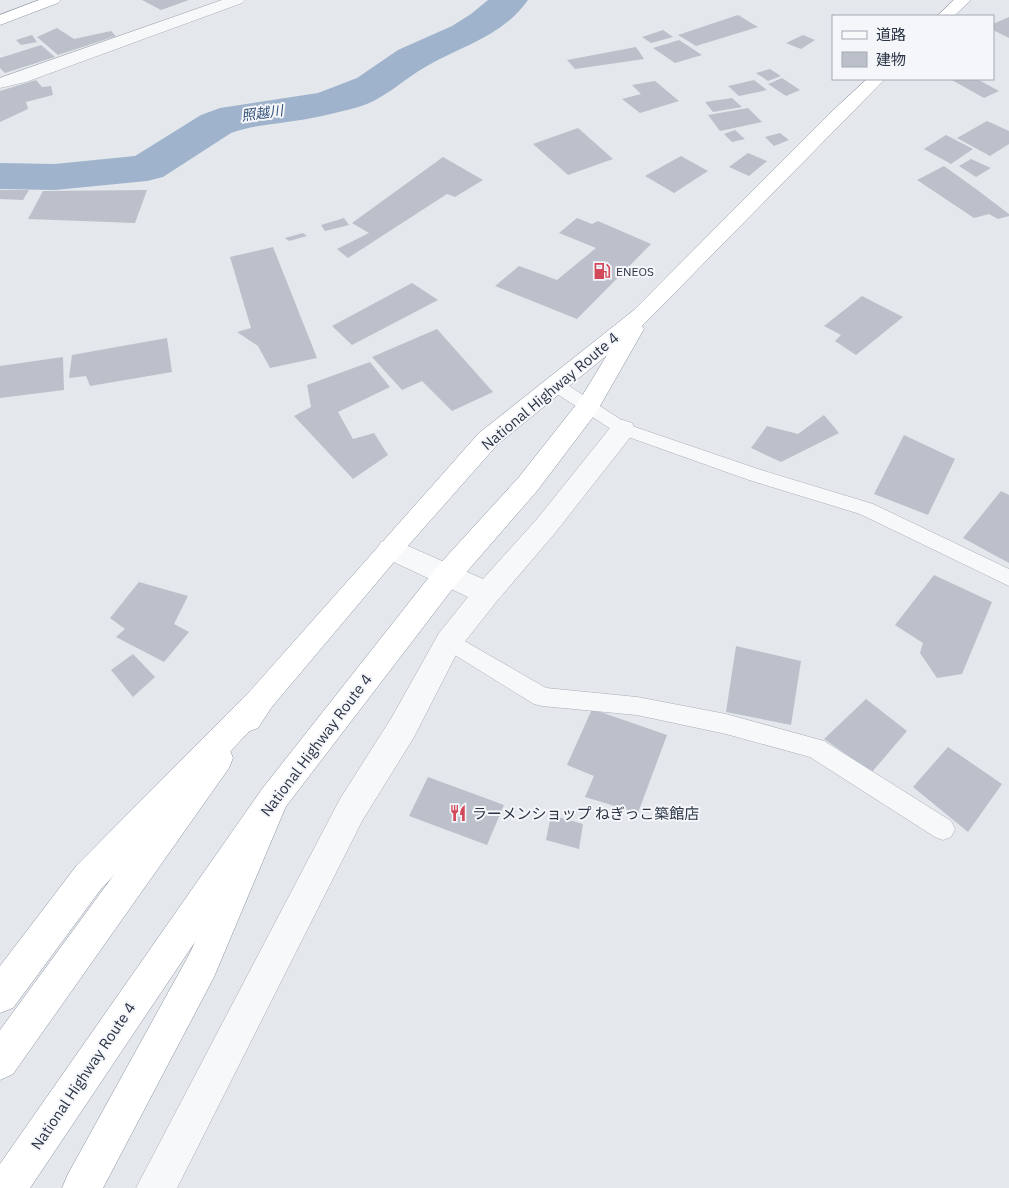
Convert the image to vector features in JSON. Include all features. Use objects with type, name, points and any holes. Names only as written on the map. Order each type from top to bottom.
[{"type":"highway","points":[[0,20],[53,0]]},
{"type":"highway","points":[[946,15],[963,0]]},
{"type":"highway","name":"National Highway Route 4","points":[[0,1061],[261,699],[390,549],[488,440],[554,384],[642,315],[834,119],[877,80]]},
{"type":"highway","name":"National Highway Route 4","points":[[7,1188],[273,799],[447,575],[528,484],[588,407],[642,315]]},
{"type":"highway","points":[[0,995],[89,876],[261,699]]},
{"type":"highway","points":[[82,1188],[202,965],[273,799]]},
{"type":"street","points":[[0,83],[20,78],[237,0]]},
{"type":"street","points":[[156,1188],[351,810],[403,726],[449,641],[487,593],[546,526],[623,429]]},
{"type":"street","points":[[390,549],[487,593]]},
{"type":"lane","points":[[554,384],[623,429],[755,475],[866,509],[1009,578]]},
{"type":"lane","points":[[449,641],[542,697],[636,706],[726,724],[816,748],[943,829]]},
{"type":"building","points":[[142,0],[189,0],[161,10]]},
{"type":"building","points":[[738,15],[758,27],[696,46],[678,35]]},
{"type":"building","points":[[1009,17],[1009,38],[994,30],[994,24]]},
{"type":"building","points":[[57,28],[74,39],[111,31],[116,36],[58,55],[37,37]]},
{"type":"building","points":[[663,30],[673,37],[651,43],[642,37]]},
{"type":"building","points":[[32,35],[37,42],[21,45],[16,40]]},
{"type":"building","points":[[803,35],[815,40],[801,49],[786,43]]},
{"type":"building","points":[[679,40],[702,55],[675,63],[653,48]]},
{"type":"building","points":[[41,45],[55,57],[5,73],[0,68],[0,58]]},
{"type":"building","points":[[636,47],[644,59],[575,69],[567,60]]},
{"type":"building","points":[[770,69],[781,76],[768,81],[756,73]]},
{"type":"building","points":[[782,78],[800,90],[786,96],[768,84]]},
{"type":"building","points":[[36,80],[42,87],[51,86],[53,95],[26,102],[28,109],[0,122],[0,91]]},
{"type":"building","points":[[754,80],[767,90],[739,96],[728,86]]},
{"type":"building","points":[[952,80],[979,80],[999,91],[984,98]]},
{"type":"building","points":[[655,81],[679,101],[640,113],[622,99],[641,94],[632,85]]},
{"type":"building","points":[[732,98],[742,107],[713,112],[705,102]]},
{"type":"building","points":[[748,108],[762,122],[720,131],[708,115]]},
{"type":"building","points":[[987,121],[1009,131],[1009,144],[990,156],[957,138]]},
{"type":"building","points":[[578,128],[613,159],[568,175],[533,144]]},
{"type":"building","points":[[735,130],[745,139],[732,142],[724,134]]},
{"type":"building","points":[[780,133],[789,140],[774,146],[765,137]]},
{"type":"building","points":[[946,135],[973,149],[951,164],[924,149]]},
{"type":"building","points":[[748,153],[767,161],[749,176],[729,167]]},
{"type":"building","points":[[681,156],[708,171],[674,193],[645,176]]},
{"type":"building","points":[[443,157],[483,180],[455,197],[447,194],[348,258],[337,249],[369,233],[352,223]]},
{"type":"building","points":[[971,159],[991,168],[976,177],[959,166]]},
{"type":"building","points":[[944,166],[1009,214],[1009,216],[998,219],[989,214],[974,218],[917,180]]},
{"type":"building","points":[[0,190],[29,190],[23,200],[0,199]]},
{"type":"building","points":[[147,190],[135,223],[28,219],[43,191]]},
{"type":"building","points":[[344,218],[349,225],[325,231],[321,225]]},
{"type":"building","points":[[577,218],[592,224],[598,221],[651,244],[577,319],[495,286],[519,266],[557,280],[596,248],[559,233]]},
{"type":"building","points":[[303,233],[307,236],[289,241],[285,238]]},
{"type":"building","points":[[273,247],[317,358],[270,368],[258,346],[237,332],[251,328],[230,257]]},
{"type":"building","points":[[412,283],[438,300],[352,345],[332,326]]},
{"type":"building","points":[[862,296],[903,317],[856,355],[835,341],[841,335],[824,326]]},
{"type":"building","points":[[437,329],[493,392],[452,411],[422,381],[402,390],[372,357]]},
{"type":"building","points":[[167,338],[172,372],[90,386],[86,376],[69,378],[72,355]]},
{"type":"building","points":[[63,357],[64,390],[0,398],[0,366]]},
{"type":"building","points":[[370,362],[390,387],[338,412],[353,439],[374,433],[388,455],[353,479],[294,416],[311,407],[307,385]]},
{"type":"building","points":[[824,415],[839,433],[781,462],[751,448],[767,426],[798,434]]},
{"type":"building","points":[[904,435],[955,459],[928,515],[874,494]]},
{"type":"building","points":[[1001,491],[1009,495],[1009,563],[963,538]]},
{"type":"building","points":[[934,575],[992,602],[962,674],[937,678],[920,653],[923,643],[895,625]]},
{"type":"building","points":[[139,582],[188,596],[174,624],[189,632],[164,662],[116,637],[125,629],[110,618]]},
{"type":"building","points":[[736,646],[801,661],[791,725],[726,712]]},
{"type":"building","points":[[133,654],[155,677],[133,697],[111,670]]},
{"type":"building","points":[[866,699],[907,731],[872,772],[824,739]]},
{"type":"building","points":[[592,709],[667,735],[638,813],[585,797],[594,776],[567,765]]},
{"type":"building","points":[[948,747],[1002,784],[968,832],[913,787]]},
{"type":"building","points":[[428,777],[504,805],[487,845],[409,816]]},
{"type":"building","points":[[551,815],[583,824],[579,849],[546,840]]},
{"type":"waterway","name":"照越川","points":[[0,176],[55,177],[147,168],[216,124],[235,117],[318,105],[343,99],[371,87],[412,58],[465,34],[484,22],[510,0]]},
{"type":"place","name":"ENEOS","points":[[602,271]]},
{"type":"place","name":"ラーメンショップ ねぎっこ築館店","points":[[458,813]]}]
